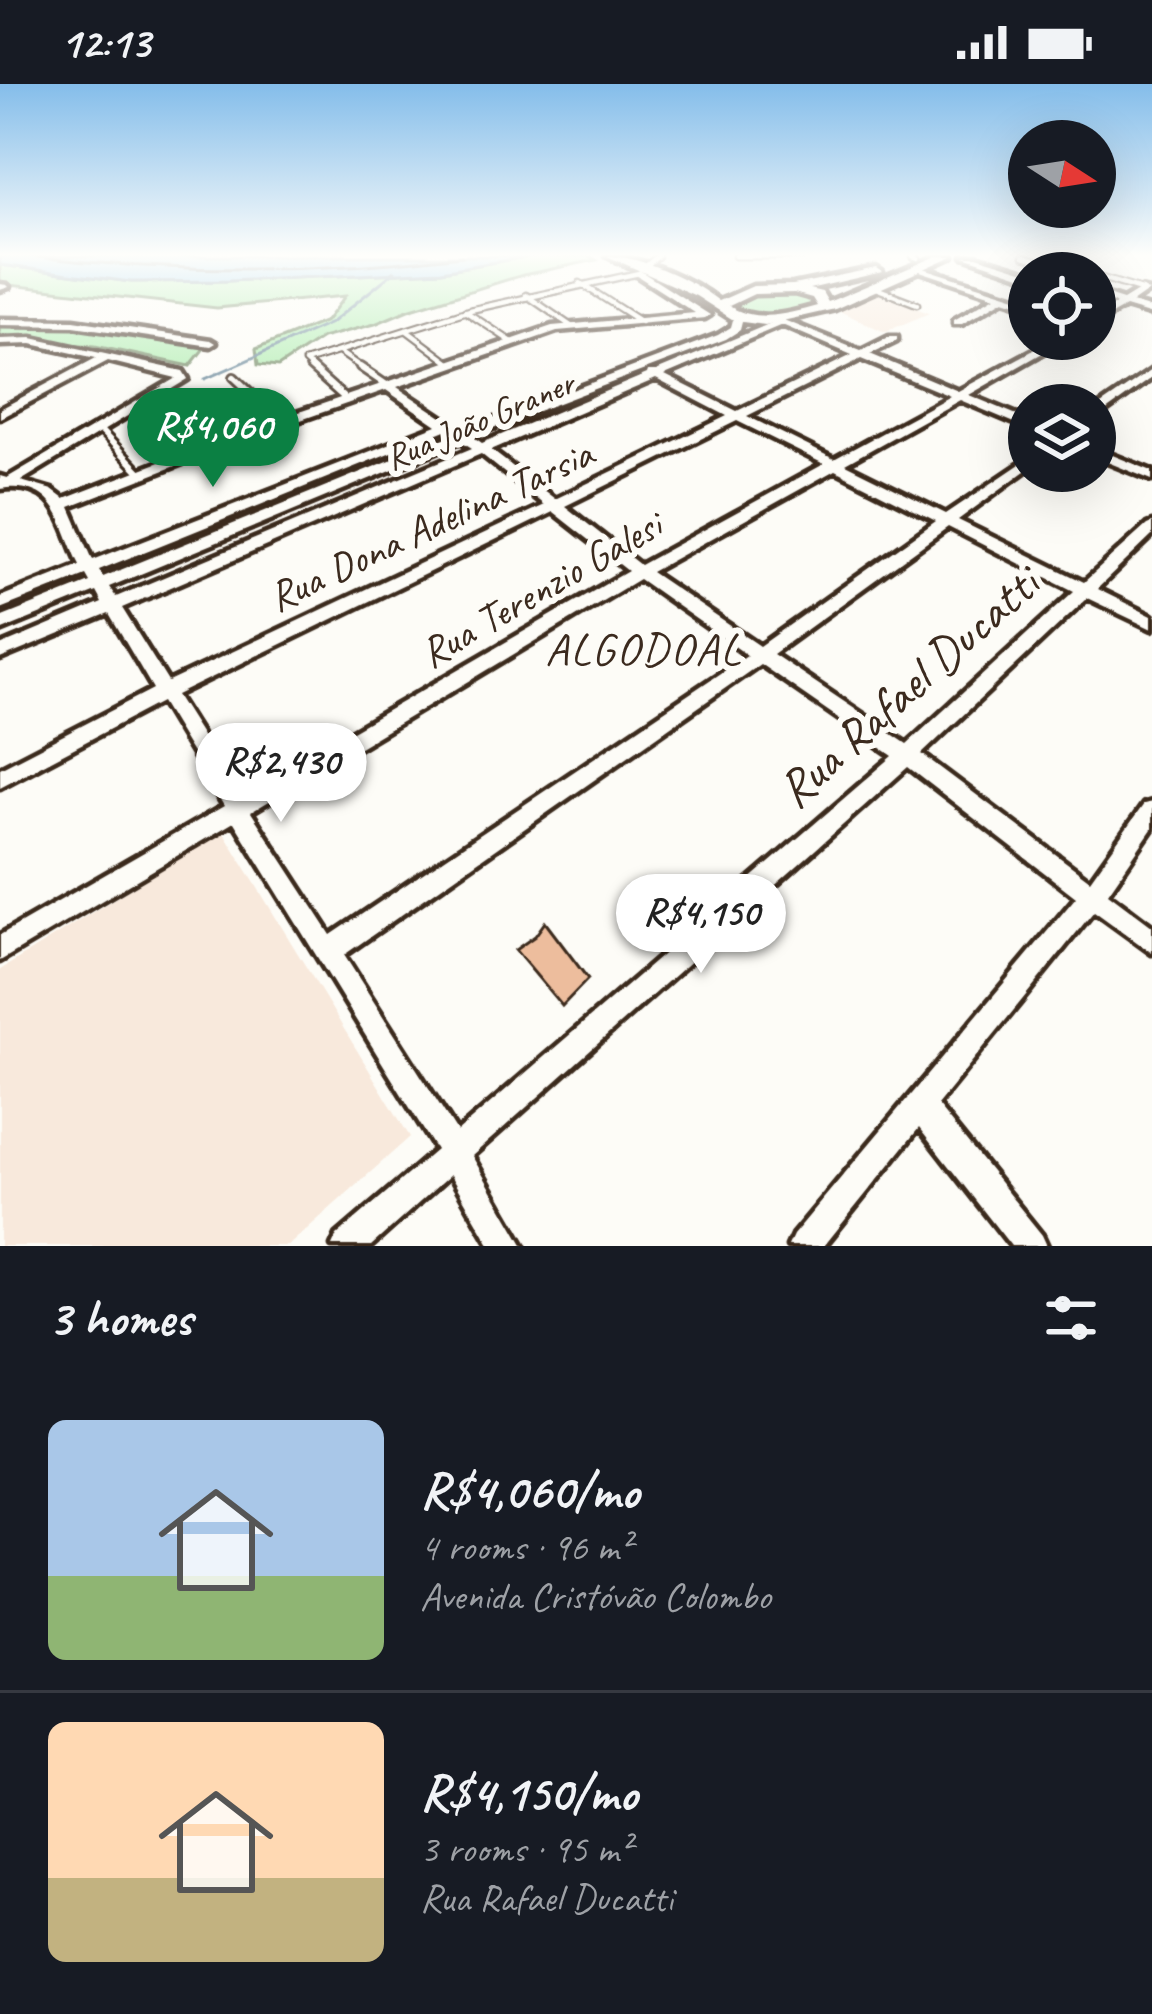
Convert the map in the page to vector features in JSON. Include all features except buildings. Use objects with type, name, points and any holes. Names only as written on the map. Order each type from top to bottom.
[{"type":"main road","points":[[725,310],[737,318],[782,322],[813,310]]},
{"type":"street","points":[[700,310],[717,327]]},
{"type":"street","points":[[958,322],[978,310]]},
{"type":"street","points":[[63,505],[216,445],[512,342],[572,326],[705,315]]},
{"type":"street","points":[[0,603],[95,575],[453,431],[677,353],[731,332],[737,318]]},
{"type":"street","points":[[0,322],[74,323],[212,343]]},
{"type":"street","points":[[782,322],[1008,416]]},
{"type":"street","name":"Rua João Graner","points":[[0,653],[782,322]]},
{"type":"street","name":"Rua Dona Adelina Tarsia","points":[[0,778],[164,692],[893,339]]},
{"type":"street","points":[[0,342],[32,341],[179,373],[182,379],[3,484]]},
{"type":"street","points":[[0,357],[32,341]]},
{"type":"street","points":[[677,353],[652,370],[657,377],[1152,623]]},
{"type":"street","points":[[0,414],[105,358]]},
{"type":"street","name":"Rua Terenzio Galesi","points":[[0,949],[639,572],[1025,360]]},
{"type":"street","points":[[1116,400],[1152,373]]},
{"type":"street","points":[[388,386],[482,449],[639,572],[908,755],[1152,941]]},
{"type":"street","points":[[1116,461],[1152,476]]},
{"type":"street","points":[[330,950],[760,655],[1008,477]]},
{"type":"street","points":[[3,484],[49,494],[63,505],[95,575],[164,692],[234,808],[330,950],[508,1246]]},
{"type":"street","name":"Rua Rafael Ducatti","points":[[347,1246],[908,755],[1152,528]]},
{"type":"street","points":[[0,625],[95,575]]},
{"type":"street","points":[[804,1246],[1092,896],[1152,811]]},
{"type":"street","points":[[920,1106],[1031,1246]]},
{"type":"lane","points":[[347,400],[305,362],[468,310]]},
{"type":"lane","points":[[549,310],[572,326]]},
{"type":"lane","points":[[622,310],[640,322]]},
{"type":"lane","points":[[465,311],[512,342]]},
{"type":"lane","points":[[406,330],[450,363]]},
{"type":"lane","points":[[339,352],[388,386]]},
{"type":"lane","points":[[234,377],[283,422]]},
{"type":"lane","points":[[160,393],[216,445]]},
{"type":"lane","points":[[99,429],[142,474]]},
{"type":"shaded area","points":[[838,310],[929,313],[885,332]]},
{"type":"shaded area","points":[[223,831],[410,1137],[288,1246],[0,1246],[0,970]]},
{"type":"green space","points":[[334,310],[407,310],[322,338],[278,367],[258,365],[256,349],[326,321]]},
{"type":"green space","points":[[733,310],[797,310],[774,319]]},
{"type":"green space","points":[[0,324],[73,325],[205,347],[190,366],[95,346],[0,339]]},
{"type":"waterway","points":[[205,379],[331,323],[347,310]]},
{"type":"district","name":"ALGODOAL","points":[[644,648]]}]
